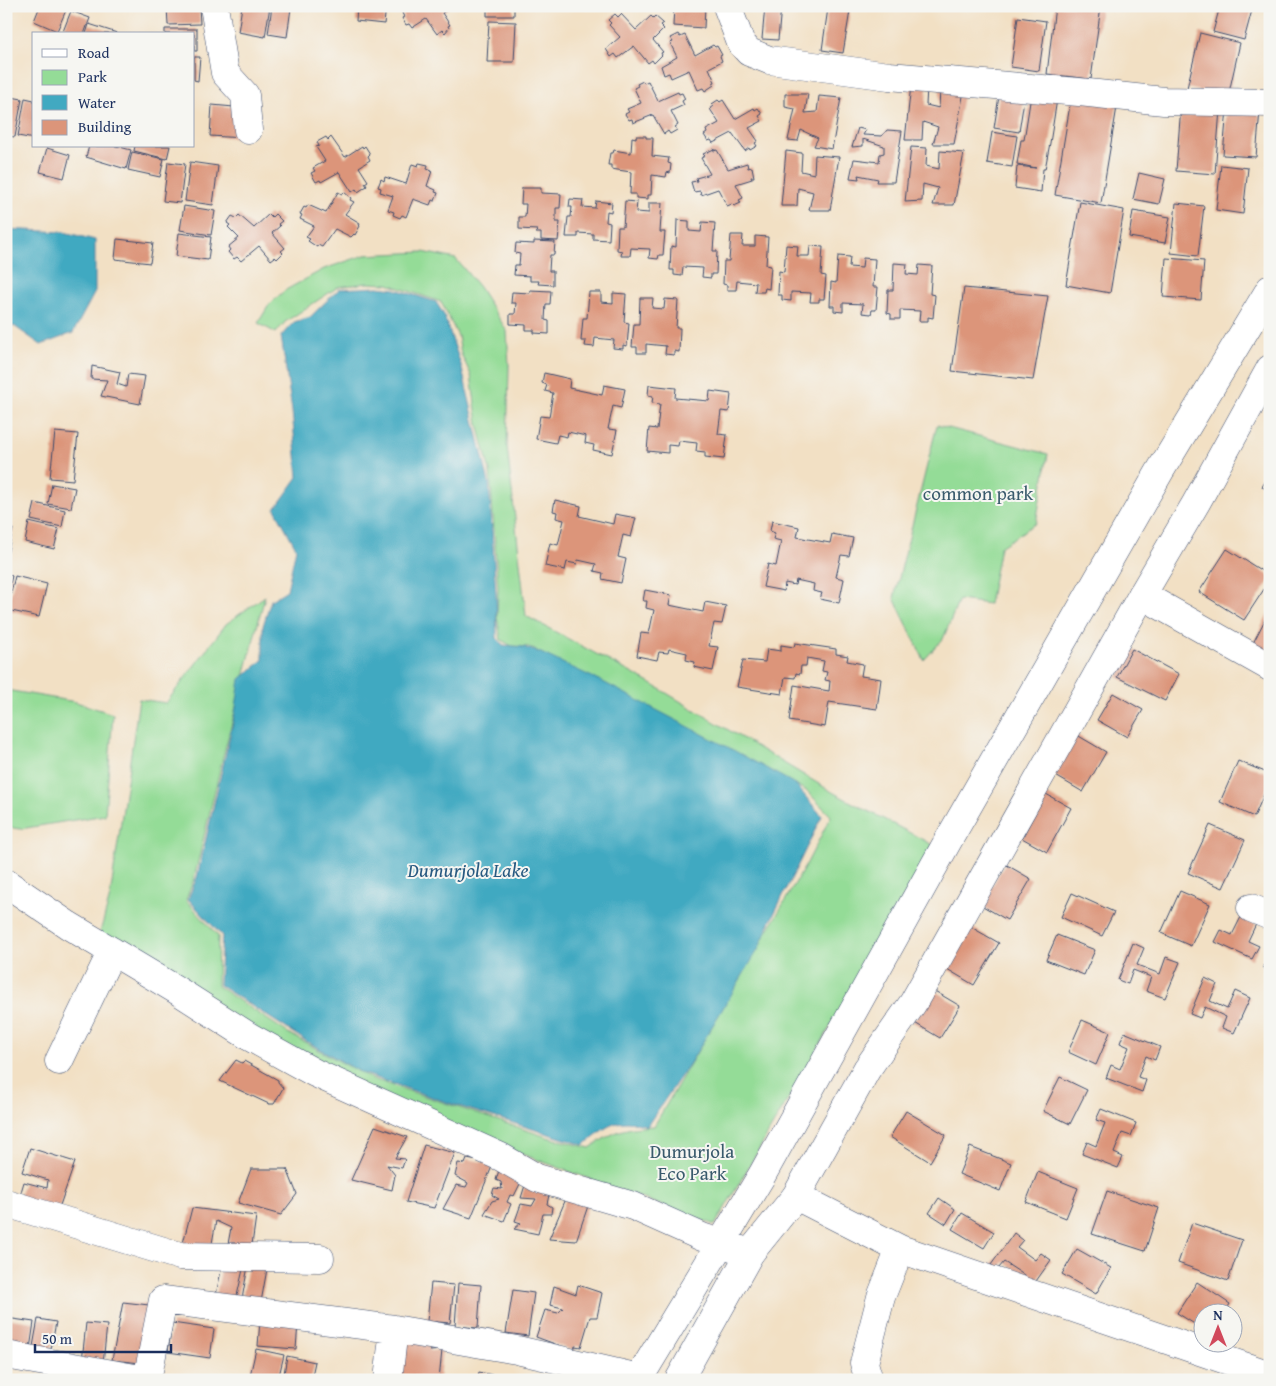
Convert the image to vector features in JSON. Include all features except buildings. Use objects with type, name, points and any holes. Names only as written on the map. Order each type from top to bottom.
[{"type":"street","points":[[214,6],[225,73],[244,95],[248,130]]},
{"type":"street","points":[[727,6],[741,43],[749,52],[768,60],[889,76],[1078,92],[1164,102],[1270,103]]},
{"type":"street","points":[[6,1355],[146,1380],[163,1300],[394,1329],[517,1350],[638,1379],[762,1175],[949,839],[1146,497],[1270,289]]},
{"type":"street","points":[[679,1380],[750,1253],[796,1196],[867,1069],[913,1003],[1142,595],[1266,384]]},
{"type":"street","points":[[1142,595],[1270,667]]},
{"type":"street","points":[[6,883],[68,925],[250,1037],[315,1073],[501,1157],[536,1178],[633,1206],[702,1237],[750,1253]]},
{"type":"street","points":[[58,1061],[112,951]]},
{"type":"street","points":[[796,1196],[900,1249],[1270,1375]]},
{"type":"street","points":[[6,1203],[180,1256],[320,1258]]},
{"type":"street","points":[[869,1380],[864,1363],[881,1298],[900,1249]]},
{"type":"street","points":[[388,1380],[394,1329]]},
{"type":"green space","name":"Dumurjola Eco Park","points":[[423,252],[456,259],[479,287],[507,331],[509,366],[507,447],[526,616],[648,682],[834,793],[933,845],[715,1225],[470,1135],[324,1073],[97,943],[110,897],[139,699],[166,703],[226,624],[265,596],[223,757],[194,879],[186,900],[218,936],[217,986],[288,1033],[370,1078],[547,1137],[590,1148],[620,1131],[654,1126],[807,863],[831,816],[807,791],[529,647],[512,646],[501,640],[497,617],[498,589],[490,472],[478,424],[471,375],[461,354],[458,336],[441,302],[388,284],[367,283],[338,287],[285,322],[276,333],[258,323],[269,305],[284,291],[324,269],[365,255]]},
{"type":"green space","name":"common park","points":[[937,425],[1048,454],[1036,523],[1000,547],[989,604],[959,600],[943,639],[924,660],[894,598]]},
{"type":"green space","points":[[6,690],[76,702],[113,714],[105,815],[20,829],[6,827]]},
{"type":"water","points":[[6,229],[64,232],[95,240],[95,292],[73,333],[41,345],[14,326],[6,330]]},
{"type":"water","name":"Dumurjola Lake","points":[[378,287],[395,289],[436,302],[444,315],[461,365],[489,483],[497,638],[503,645],[523,647],[541,653],[603,682],[735,751],[795,784],[822,816],[758,950],[690,1063],[647,1126],[627,1122],[612,1125],[584,1145],[452,1104],[362,1073],[306,1041],[219,985],[222,936],[188,899],[197,877],[235,714],[240,679],[263,660],[263,626],[271,600],[287,590],[296,548],[275,509],[298,477],[292,411],[281,336],[294,322],[310,317],[339,289]]}]
